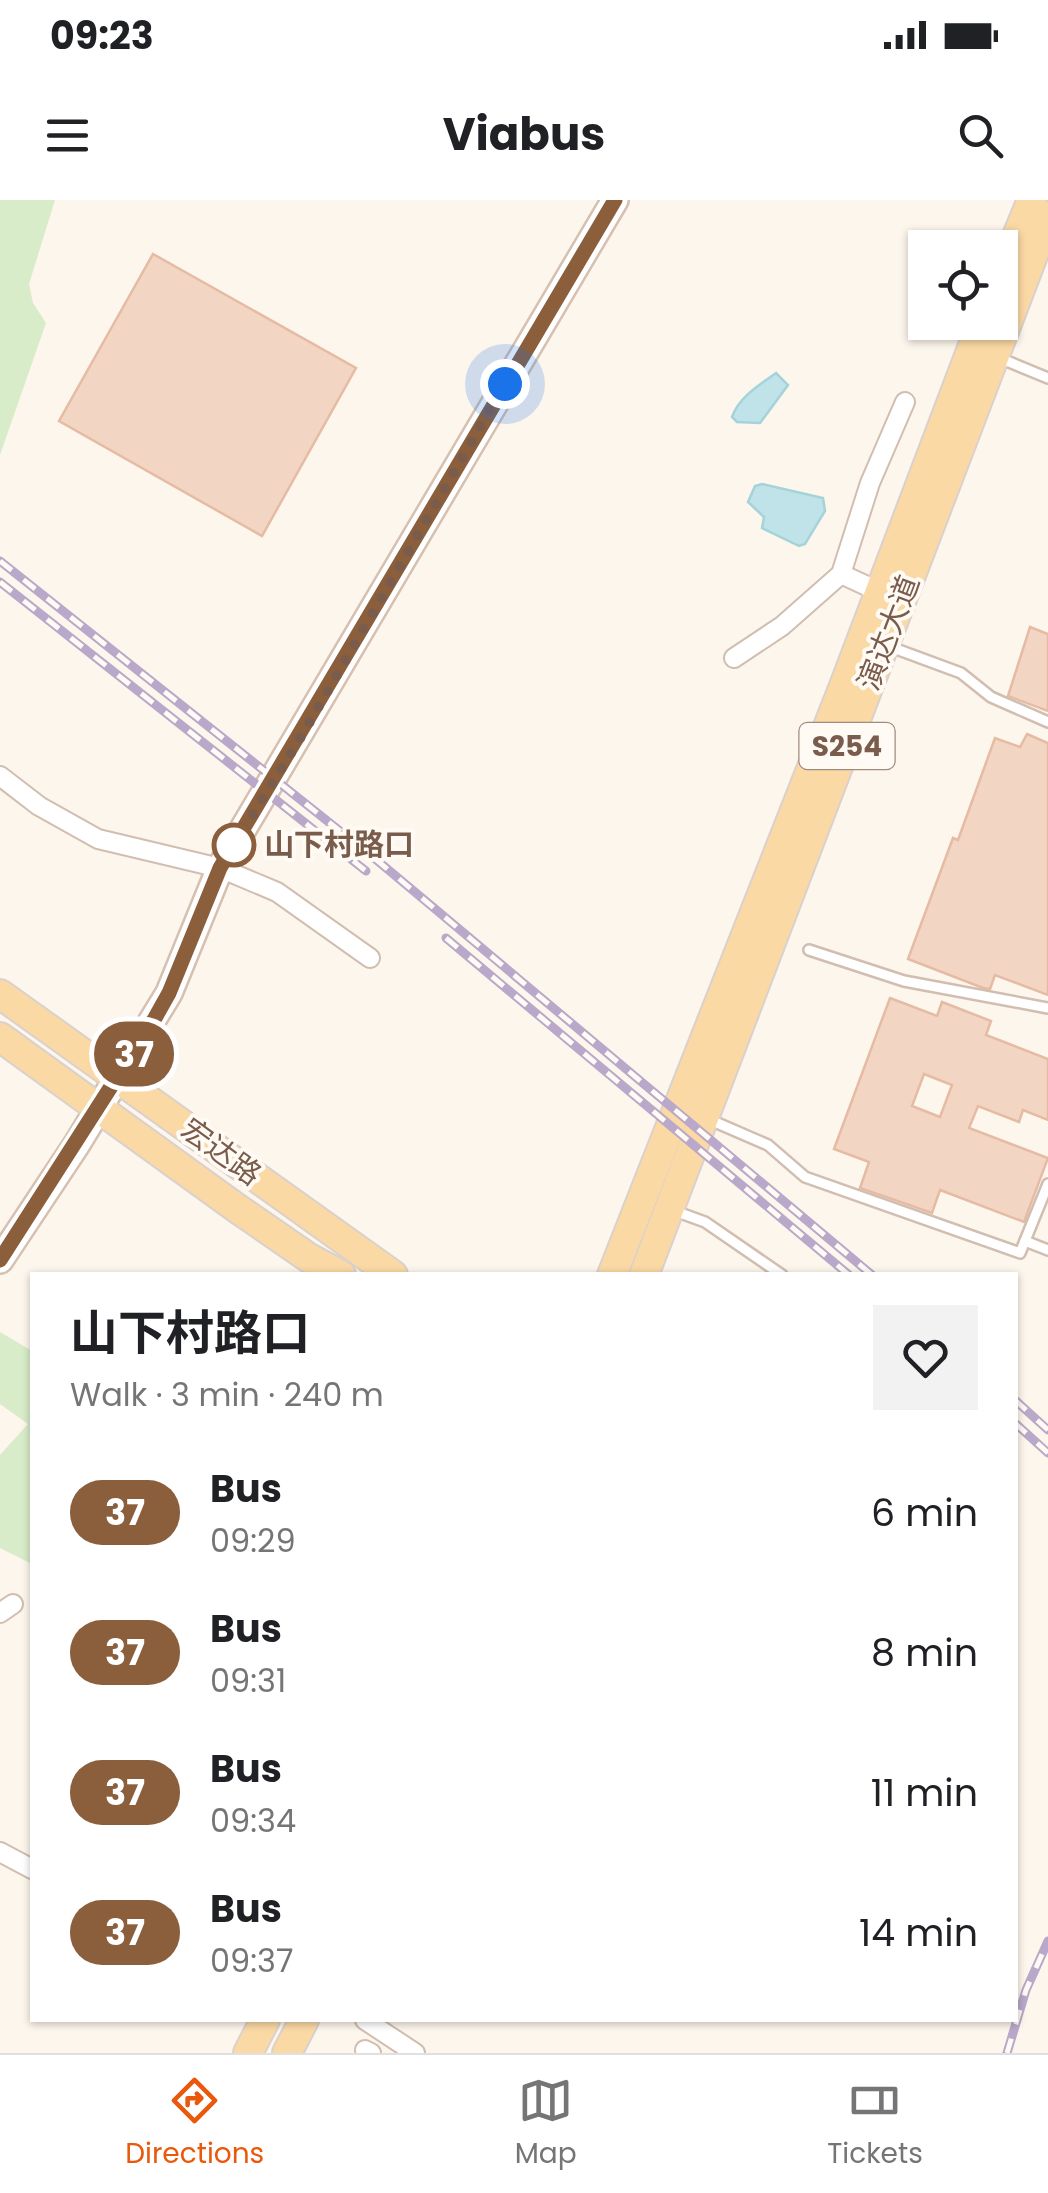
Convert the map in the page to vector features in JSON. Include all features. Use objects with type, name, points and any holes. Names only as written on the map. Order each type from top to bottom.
[{"type":"main road","points":[[0,1260],[100,1108],[169,993],[220,868],[615,200]]},
{"type":"main road","points":[[1018,234],[1032,200]]},
{"type":"main road","name":"演达大道","points":[[645,1272],[1048,216]]},
{"type":"main road","name":"演达大道","points":[[613,1272],[975,340]]},
{"type":"main road","name":"宏达路","points":[[0,994],[389,1272]]},
{"type":"main road","name":"宏达路","points":[[0,1037],[238,1209],[308,1258],[335,1272]]},
{"type":"main road","points":[[248,2053],[264,2022]]},
{"type":"main road","points":[[287,2053],[303,2022]]},
{"type":"street","points":[[734,658],[782,626],[841,574],[870,484],[905,402]]},
{"type":"street","points":[[841,574],[880,592]]},
{"type":"street","points":[[0,776],[39,806],[98,839],[220,868],[277,892],[370,958]]},
{"type":"street","points":[[0,1852],[30,1868]]},
{"type":"street","points":[[368,2022],[415,2053]]},
{"type":"lane","points":[[995,356],[1048,378]]},
{"type":"lane","points":[[885,645],[961,673],[990,697],[1048,722]]},
{"type":"lane","points":[[809,950],[904,980],[1048,1008]]},
{"type":"lane","points":[[705,1117],[768,1145],[806,1177],[1020,1253],[1048,1184]]},
{"type":"lane","points":[[670,1208],[704,1222],[778,1272]]},
{"type":"lane","points":[[1025,1241],[1048,1250]]},
{"type":"green space","points":[[0,200],[55,200],[29,284],[33,303],[46,323],[0,455]]},
{"type":"green space","points":[[0,1332],[30,1350],[30,1563],[0,1548],[0,1455],[28,1424],[0,1404]]},
{"type":"water","points":[[776,373],[788,385],[760,423],[737,422],[732,417],[739,403]]},
{"type":"water","points":[[762,484],[823,498],[825,511],[805,544],[799,546],[762,528],[764,517],[748,502],[755,486]]},
{"type":"building","points":[[153,254],[356,368],[262,536],[59,421]]},
{"type":"building","points":[[1030,627],[1048,634],[1048,711],[1008,696]]},
{"type":"building","points":[[1027,734],[1048,743],[1048,995],[995,975],[990,989],[983,988],[908,959],[995,738],[1020,747]]},
{"type":"building","points":[[890,998],[937,1016],[942,1002],[991,1021],[986,1035],[1048,1059],[1048,1120],[1023,1110],[1019,1122],[978,1106],[969,1128],[1048,1158],[1024,1222],[940,1190],[932,1213],[860,1188],[869,1162],[834,1149]],"holes":[[[924,1074],[952,1085],[940,1117],[912,1106]]]},
{"type":"railway","points":[[0,561],[379,862],[868,1272]]},
{"type":"railway","points":[[0,582],[366,871]]},
{"type":"railway","points":[[446,938],[845,1272]]},
{"type":"railway","points":[[1018,1403],[1048,1430]]},
{"type":"railway","points":[[1018,1426],[1048,1453]]},
{"type":"railway","points":[[1018,2017],[1048,1941]]},
{"type":"railway","points":[[1007,2053],[1016,2022]]},
{"type":"bus line","name":"37","points":[[0,1260],[140,1044],[169,993],[220,868],[304,732],[615,200]]},
{"type":"place","name":"山下村路口","points":[[234,845]]},
{"type":"route","points":[[234,845],[304,732],[505,384]]}]
